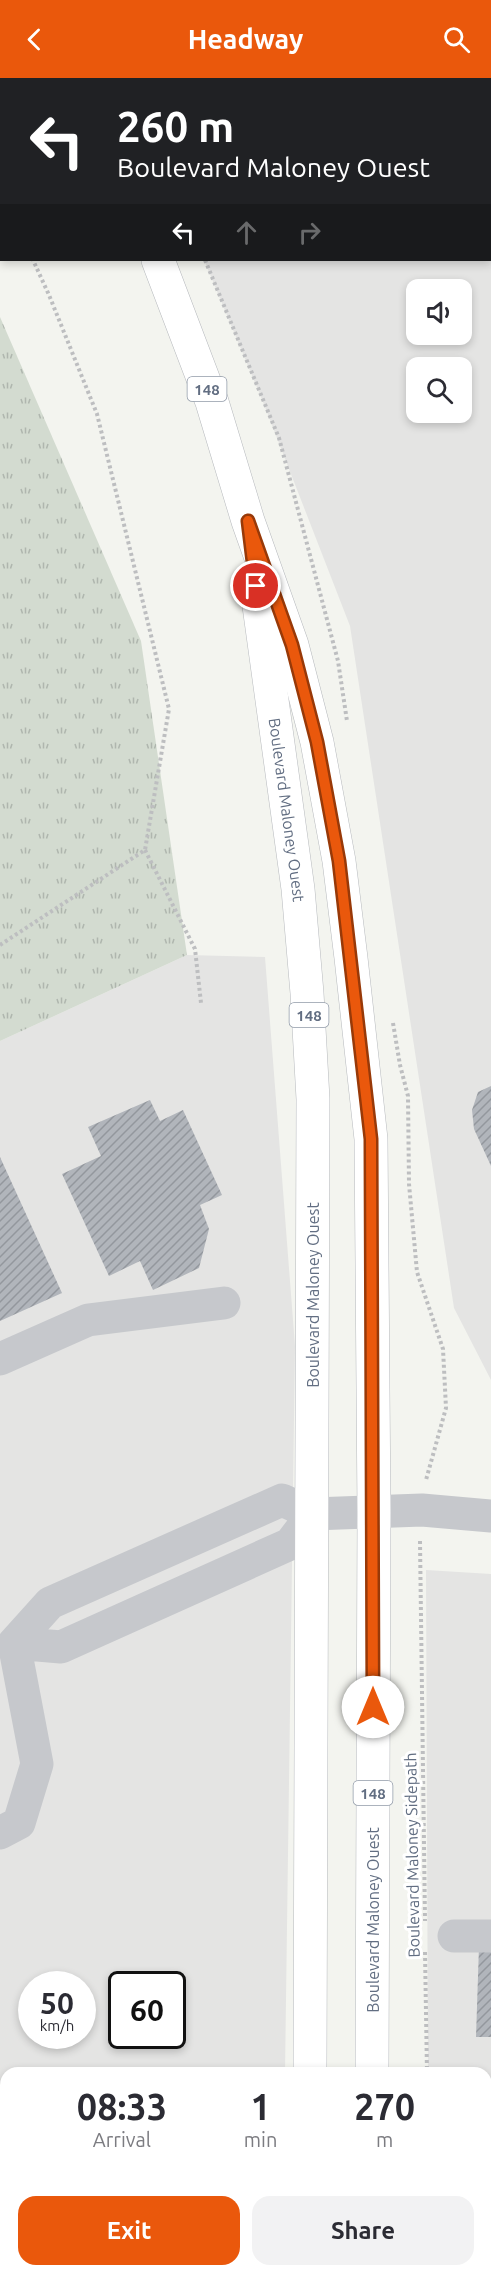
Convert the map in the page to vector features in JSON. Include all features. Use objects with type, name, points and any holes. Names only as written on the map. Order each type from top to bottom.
[{"type":"main road","name":"Boulevard Maloney Ouest","points":[[158,261],[212,402],[248,521],[292,645],[317,742],[339,861],[351,958],[371,1139],[374,1512],[372,2067]]},
{"type":"main road","name":"Boulevard Maloney Ouest","points":[[248,521],[298,889],[313,1099],[310,2067]]},
{"type":"street","points":[[0,1359],[88,1320],[224,1303]]},
{"type":"street","points":[[14,1643],[50,1603],[282,1500],[313,1514],[422,1510],[491,1516]]},
{"type":"street","points":[[14,1643],[61,1647],[290,1544],[313,1514]]},
{"type":"street","points":[[0,1833],[19,1823],[37,1764],[14,1643]]},
{"type":"street","points":[[435,1937],[491,1936]]},
{"type":"path","points":[[33,261],[97,414],[170,709],[145,850],[195,949],[201,1003]]},
{"type":"path","points":[[0,945],[145,850]]},
{"type":"path","name":"Boulevard Maloney Sidepath","points":[[419,1566],[435,1937],[427,2067]]},
{"type":"shaded area","points":[[204,261],[491,261],[491,1380],[454,1308],[350,626],[263,402]]},
{"type":"shaded area","points":[[187,955],[265,957],[295,1346],[285,2067],[0,2067],[0,1041]]},
{"type":"shaded area","points":[[426,1570],[491,1574],[491,2067],[428,2067]]},
{"type":"green space","points":[[0,317],[141,641],[187,955],[0,1041]]},
{"type":"building","points":[[491,1086],[491,1166],[474,1129],[472,1110],[478,1092]]},
{"type":"building","points":[[150,1100],[160,1121],[183,1110],[222,1195],[200,1205],[209,1229],[199,1268],[153,1290],[140,1261],[109,1276],[62,1174],[101,1156],[88,1127]]},
{"type":"building","points":[[0,1157],[62,1293],[0,1321]]},
{"type":"building","points":[[479,1946],[491,1946],[491,2037],[476,2037]]},
{"type":"route","points":[[256,586],[248,521],[292,645],[317,742],[339,861],[363,1057],[371,1139],[373,1707]]}]
